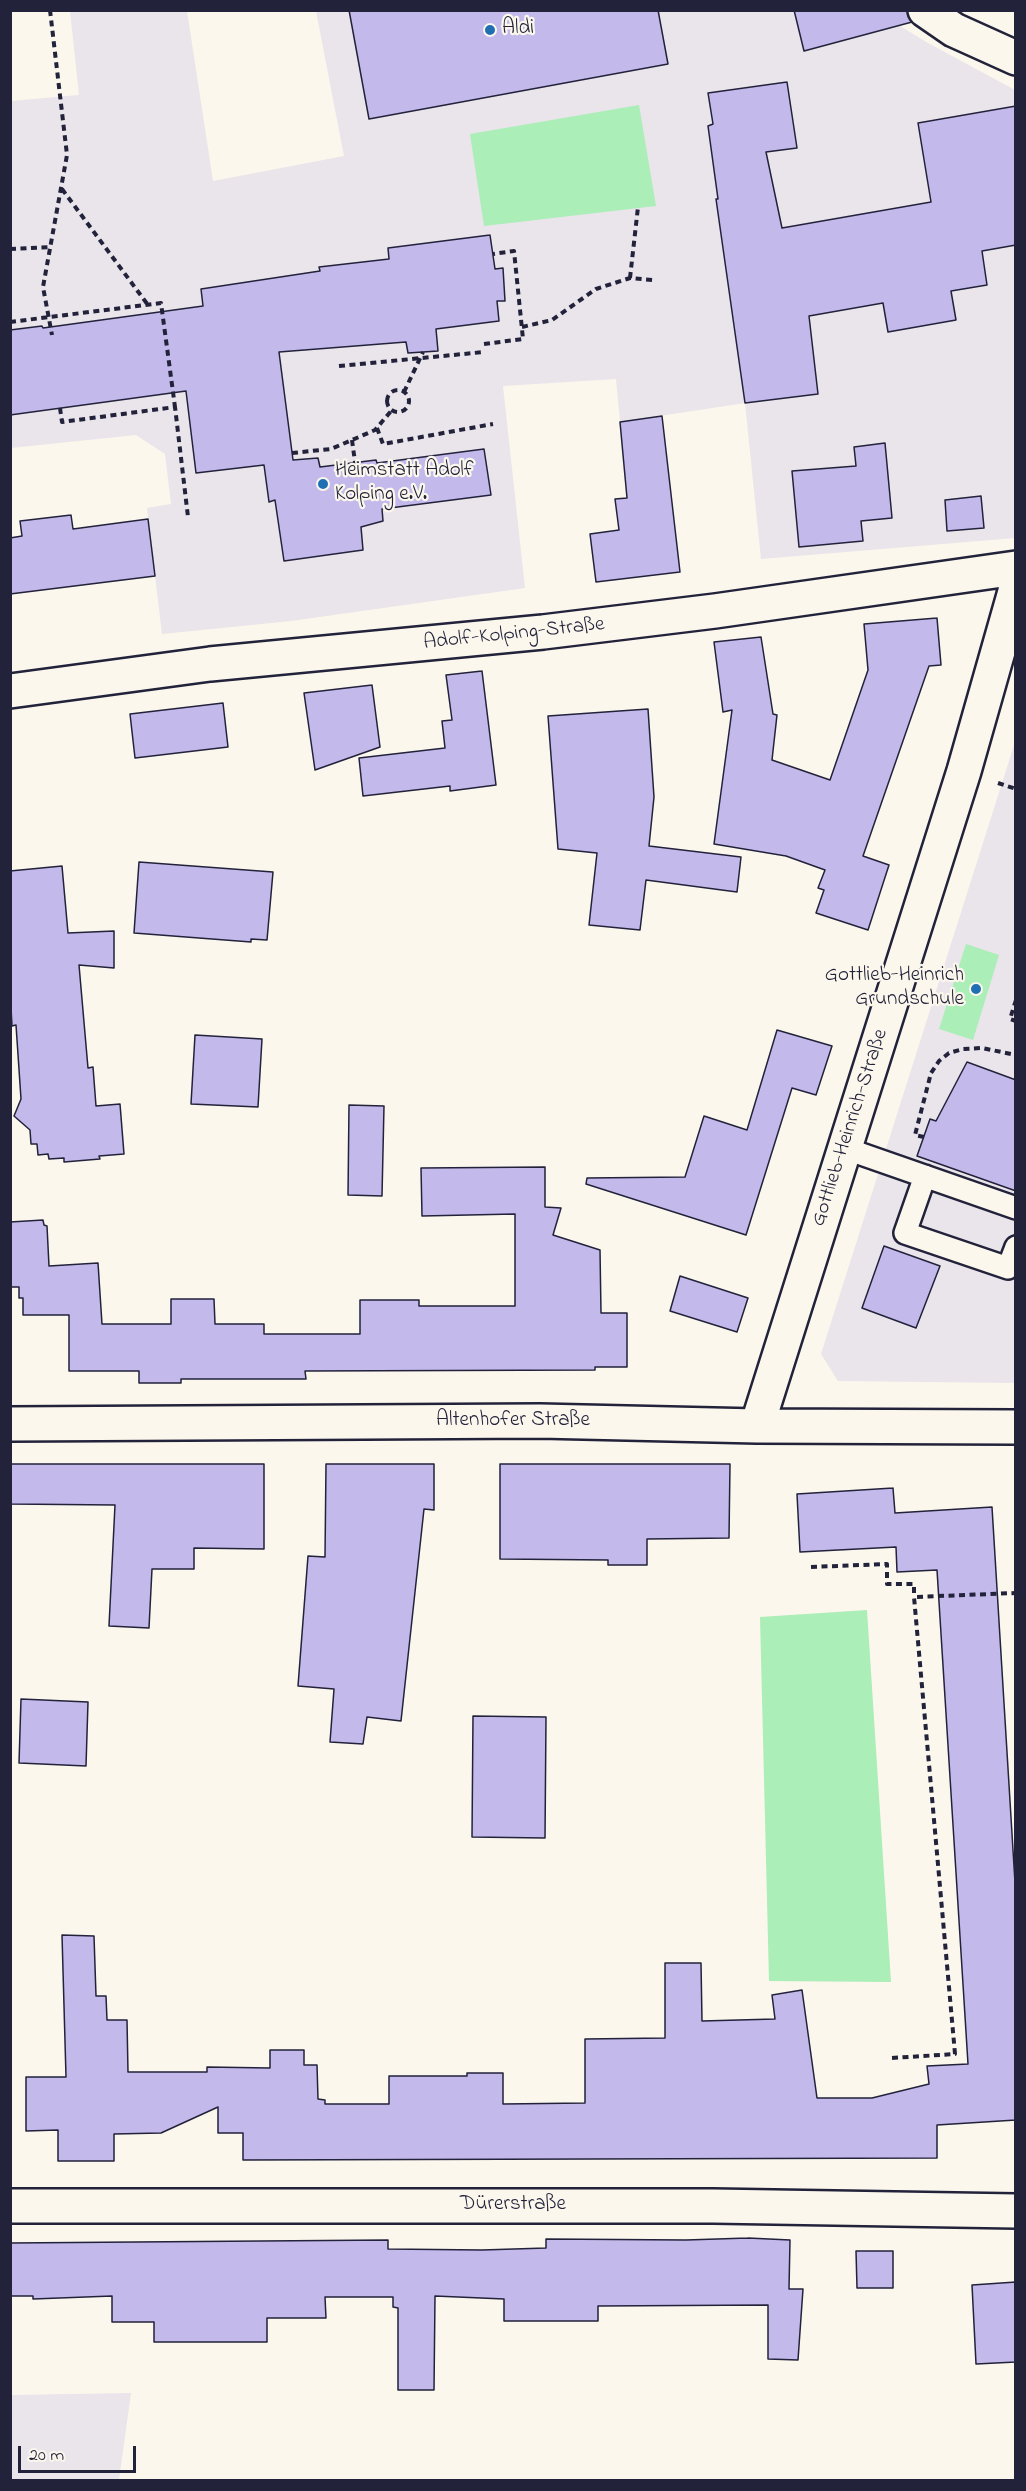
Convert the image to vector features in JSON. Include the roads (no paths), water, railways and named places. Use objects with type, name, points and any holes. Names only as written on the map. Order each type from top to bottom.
[{"type":"street","points":[[925,10],[954,30],[1016,58]]},
{"type":"street","name":"Adolf-Kolping-Straße","points":[[10,691],[210,664],[543,632],[715,611],[1016,568]]},
{"type":"street","name":"Gottlieb-Heinrich-Straße","points":[[757,1426],[964,771],[1016,588]]},
{"type":"street","name":"Altenhofer Straße","points":[[10,1424],[505,1421],[757,1426],[1016,1427]]},
{"type":"street","name":"Dürerstraße","points":[[10,2206],[713,2206],[1016,2211]]},
{"type":"lane","points":[[844,1148],[1016,1208]]},
{"type":"lane","points":[[925,1176],[905,1233],[1008,1268],[1016,1247]]},
{"type":"place","name":"Aldi","points":[[490,30]]},
{"type":"place","name":"Heimstatt Adolf Kolping e.V.","points":[[323,484]]},
{"type":"place","name":"Gottlieb-Heinrich Grundschule","points":[[976,989]]}]
